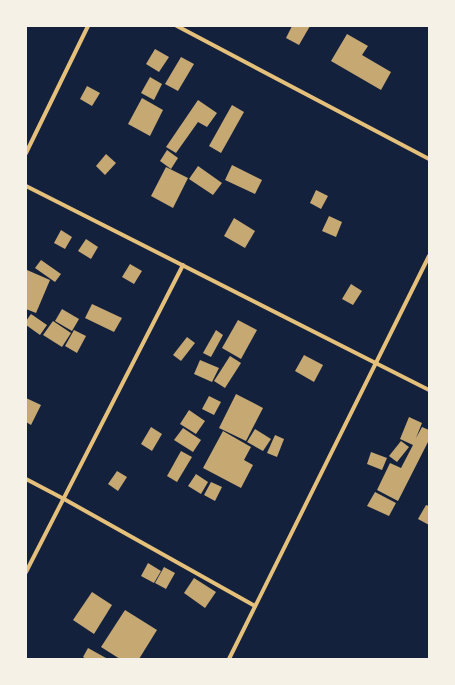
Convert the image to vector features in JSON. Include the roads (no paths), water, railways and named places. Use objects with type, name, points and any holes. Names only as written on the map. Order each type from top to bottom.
[{"type":"street","points":[[26,153],[88,26]]},
{"type":"street","points":[[177,26],[429,159]]},
{"type":"street","points":[[26,186],[429,390]]},
{"type":"street","points":[[229,659],[429,256]]},
{"type":"street","points":[[26,572],[183,265]]},
{"type":"street","points":[[26,479],[255,606]]}]
